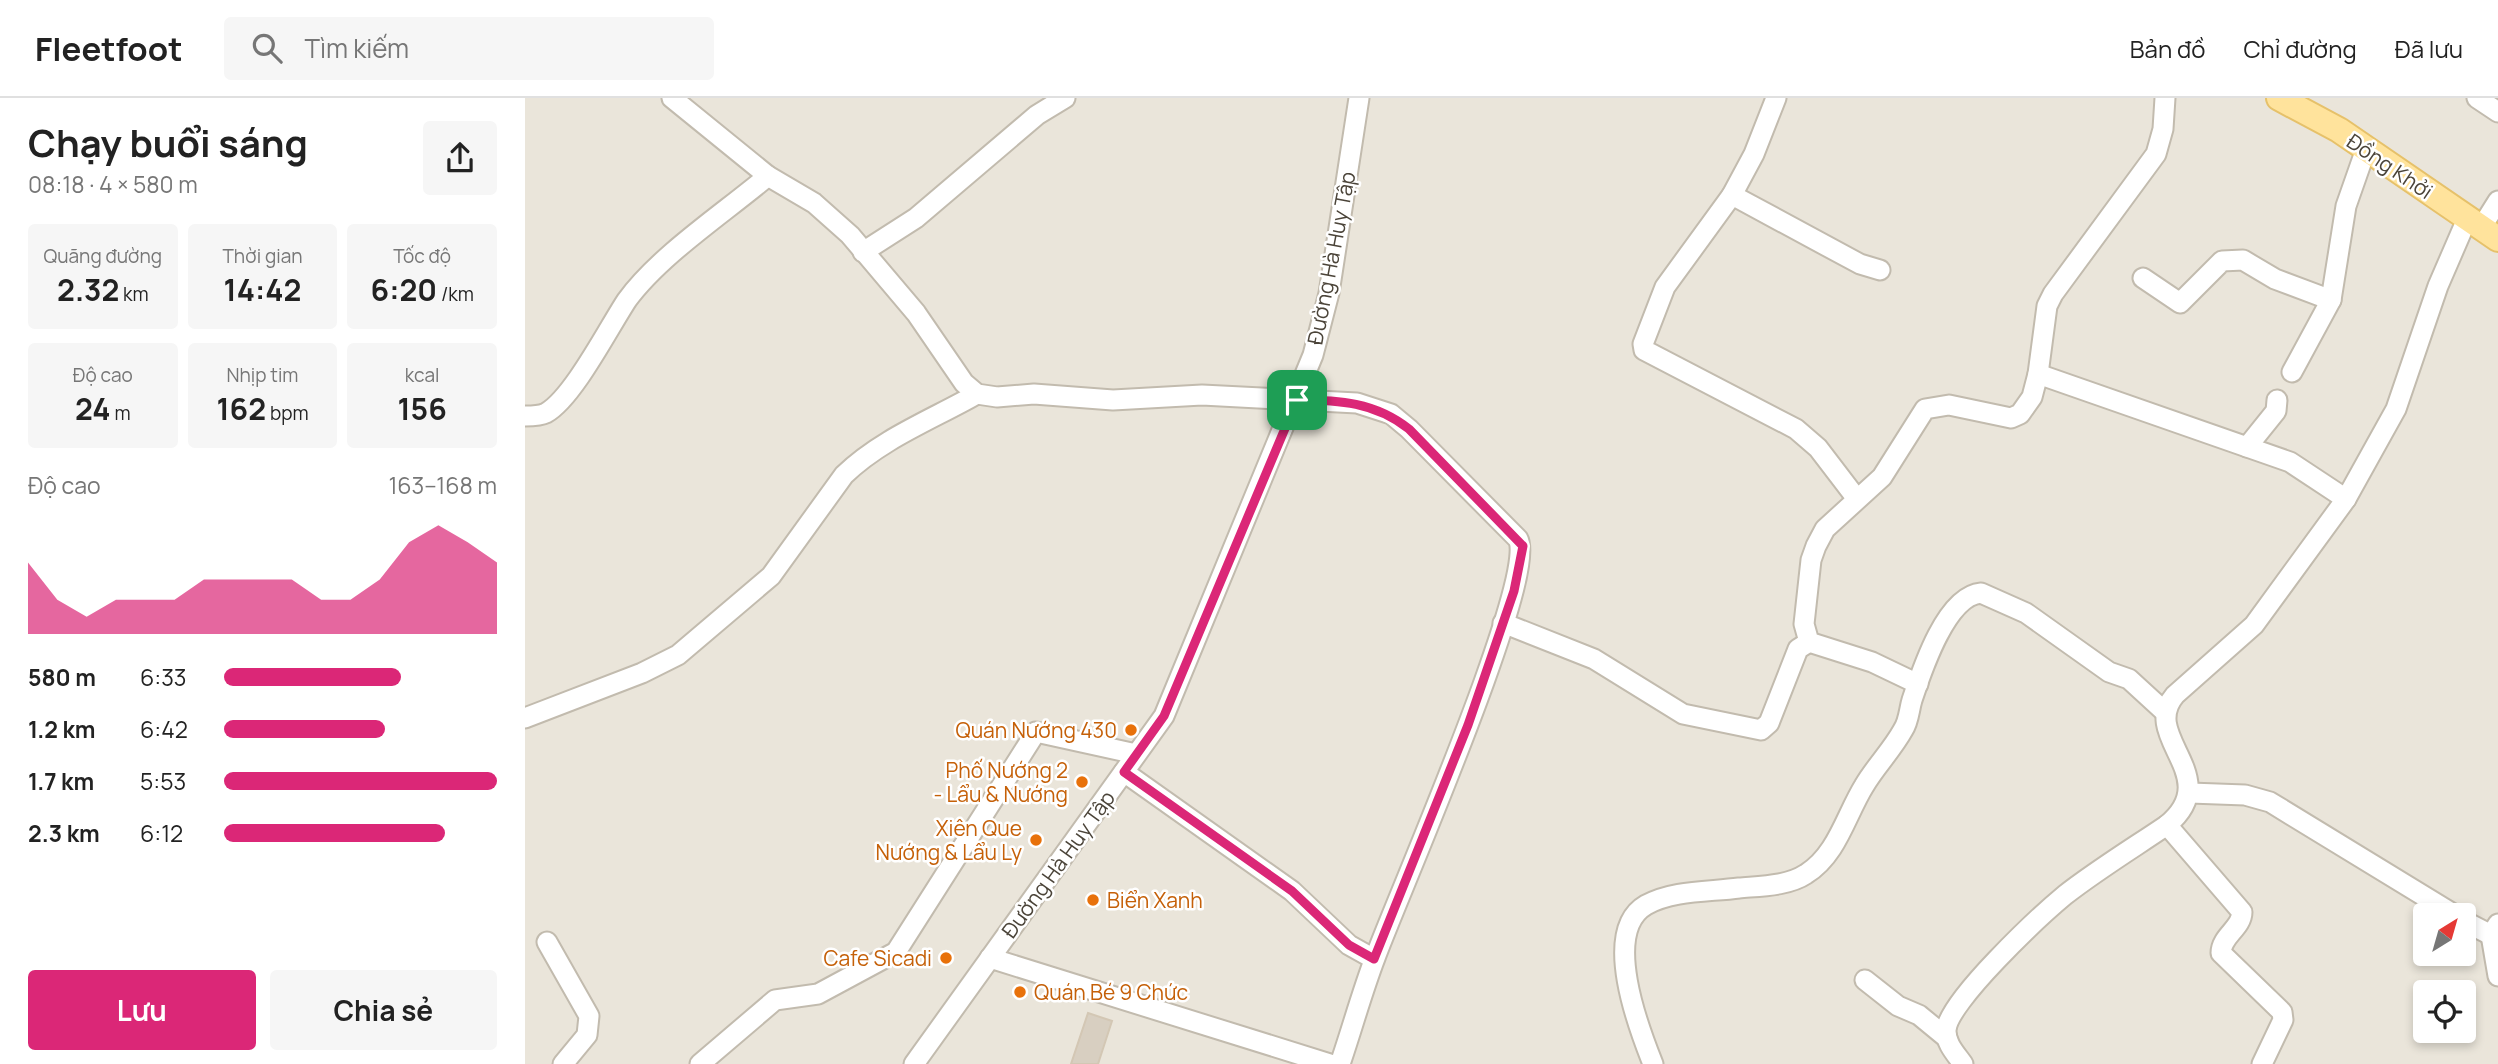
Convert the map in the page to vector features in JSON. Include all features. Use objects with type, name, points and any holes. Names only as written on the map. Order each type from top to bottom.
[{"type":"main road","name":"Đồng Khởi","points":[[2279,98],[2339,130],[2482,229]]},
{"type":"street","points":[[672,98],[768,176],[814,203],[890,278],[964,383],[977,394],[997,397],[1034,394],[1083,400],[1202,395],[1357,403],[1391,414],[1523,546],[1522,562],[1468,725],[1374,959],[1340,1064]]},
{"type":"street","points":[[863,252],[916,218],[1037,115],[1066,98]]},
{"type":"street","name":"Đường Hà Huy Tập","points":[[914,1064],[1164,716],[1297,400],[1329,293],[1359,98]]},
{"type":"street","points":[[1776,98],[1754,153],[1733,195],[1665,287],[1643,344],[1644,350],[1796,429],[1818,448],[1857,499]]},
{"type":"street","points":[[1809,642],[1804,624],[1811,560],[1825,529],[1882,477],[1925,409],[1949,405],[2011,418],[2027,407],[2038,374],[2047,306],[2156,154],[2163,130],[2165,98]]},
{"type":"street","points":[[2477,98],[2498,112]]},
{"type":"street","points":[[2292,372],[2331,300],[2346,206],[2366,149]]},
{"type":"street","points":[[525,416],[545,414],[557,404],[595,354],[626,302],[652,270],[768,176]]},
{"type":"street","points":[[1733,195],[1860,264],[1880,270]]},
{"type":"street","points":[[2165,712],[2175,695],[2254,625],[2346,499],[2396,410],[2438,286],[2482,229],[2498,201]]},
{"type":"street","points":[[2143,278],[2180,303],[2222,261],[2243,260],[2275,279],[2331,300]]},
{"type":"street","points":[[2038,374],[2290,462],[2346,499]]},
{"type":"street","points":[[525,718],[642,673],[678,655],[771,576],[844,475],[856,463],[878,447],[977,394]]},
{"type":"street","points":[[2247,447],[2276,411],[2277,400]]},
{"type":"street","points":[[1653,1064],[1633,1011],[1627,977],[1627,940],[1635,916],[1643,907],[1662,898],[1774,884],[1810,872],[1830,850],[1862,788],[1903,730],[1937,638],[1965,598],[1981,593],[2026,613],[2109,672],[2129,679],[2165,712],[2171,738],[2188,779],[2190,793],[2181,812],[2167,825],[2065,896],[1996,962],[1954,1010],[1947,1026],[1947,1038]]},
{"type":"street","points":[[1503,623],[1594,659],[1683,714],[1761,730],[1769,723],[1798,649],[1809,642]]},
{"type":"street","points":[[1809,642],[1872,662],[1918,684]]},
{"type":"street","points":[[700,1064],[775,1000],[817,995],[896,952],[1036,732],[1136,754]]},
{"type":"street","points":[[1124,772],[1292,891],[1349,945],[1374,959]]},
{"type":"street","points":[[2190,793],[2245,795],[2270,802],[2435,903]]},
{"type":"street","points":[[2167,825],[2242,912],[2242,919],[2222,944],[2221,953],[2282,1012],[2280,1028],[2262,1064]]},
{"type":"street","points":[[2476,924],[2494,929],[2498,976]]},
{"type":"street","points":[[547,942],[590,1016],[587,1035],[563,1064]]},
{"type":"street","points":[[990,958],[1329,1064]]},
{"type":"street","points":[[1865,980],[1898,1006],[1919,1015],[1947,1038],[1963,1064]]},
{"type":"shaded area","points":[[525,98],[2498,98],[2498,1064],[525,1064]]},
{"type":"building","points":[[1088,1013],[1112,1021],[1098,1064],[1071,1064]]},
{"type":"place","name":"Quán Nướng 430","points":[[1131,730]]},
{"type":"place","name":"Phố Nướng 2 - Lẩu & Nướng","points":[[1082,782]]},
{"type":"place","name":"Xiên Que Nướng & Lẩu Ly","points":[[1036,840]]},
{"type":"place","name":"Biển Xanh","points":[[1093,900]]},
{"type":"place","name":"Cafe Sicadi","points":[[946,958]]},
{"type":"place","name":"Quán Bé 9 Chức","points":[[1020,992]]},
{"type":"route","points":[[1297,400],[1357,403],[1391,414],[1409,429],[1523,546],[1522,562],[1514,591],[1468,725],[1374,959],[1349,945],[1292,891],[1205,833],[1124,772],[1164,716],[1297,400]]}]
